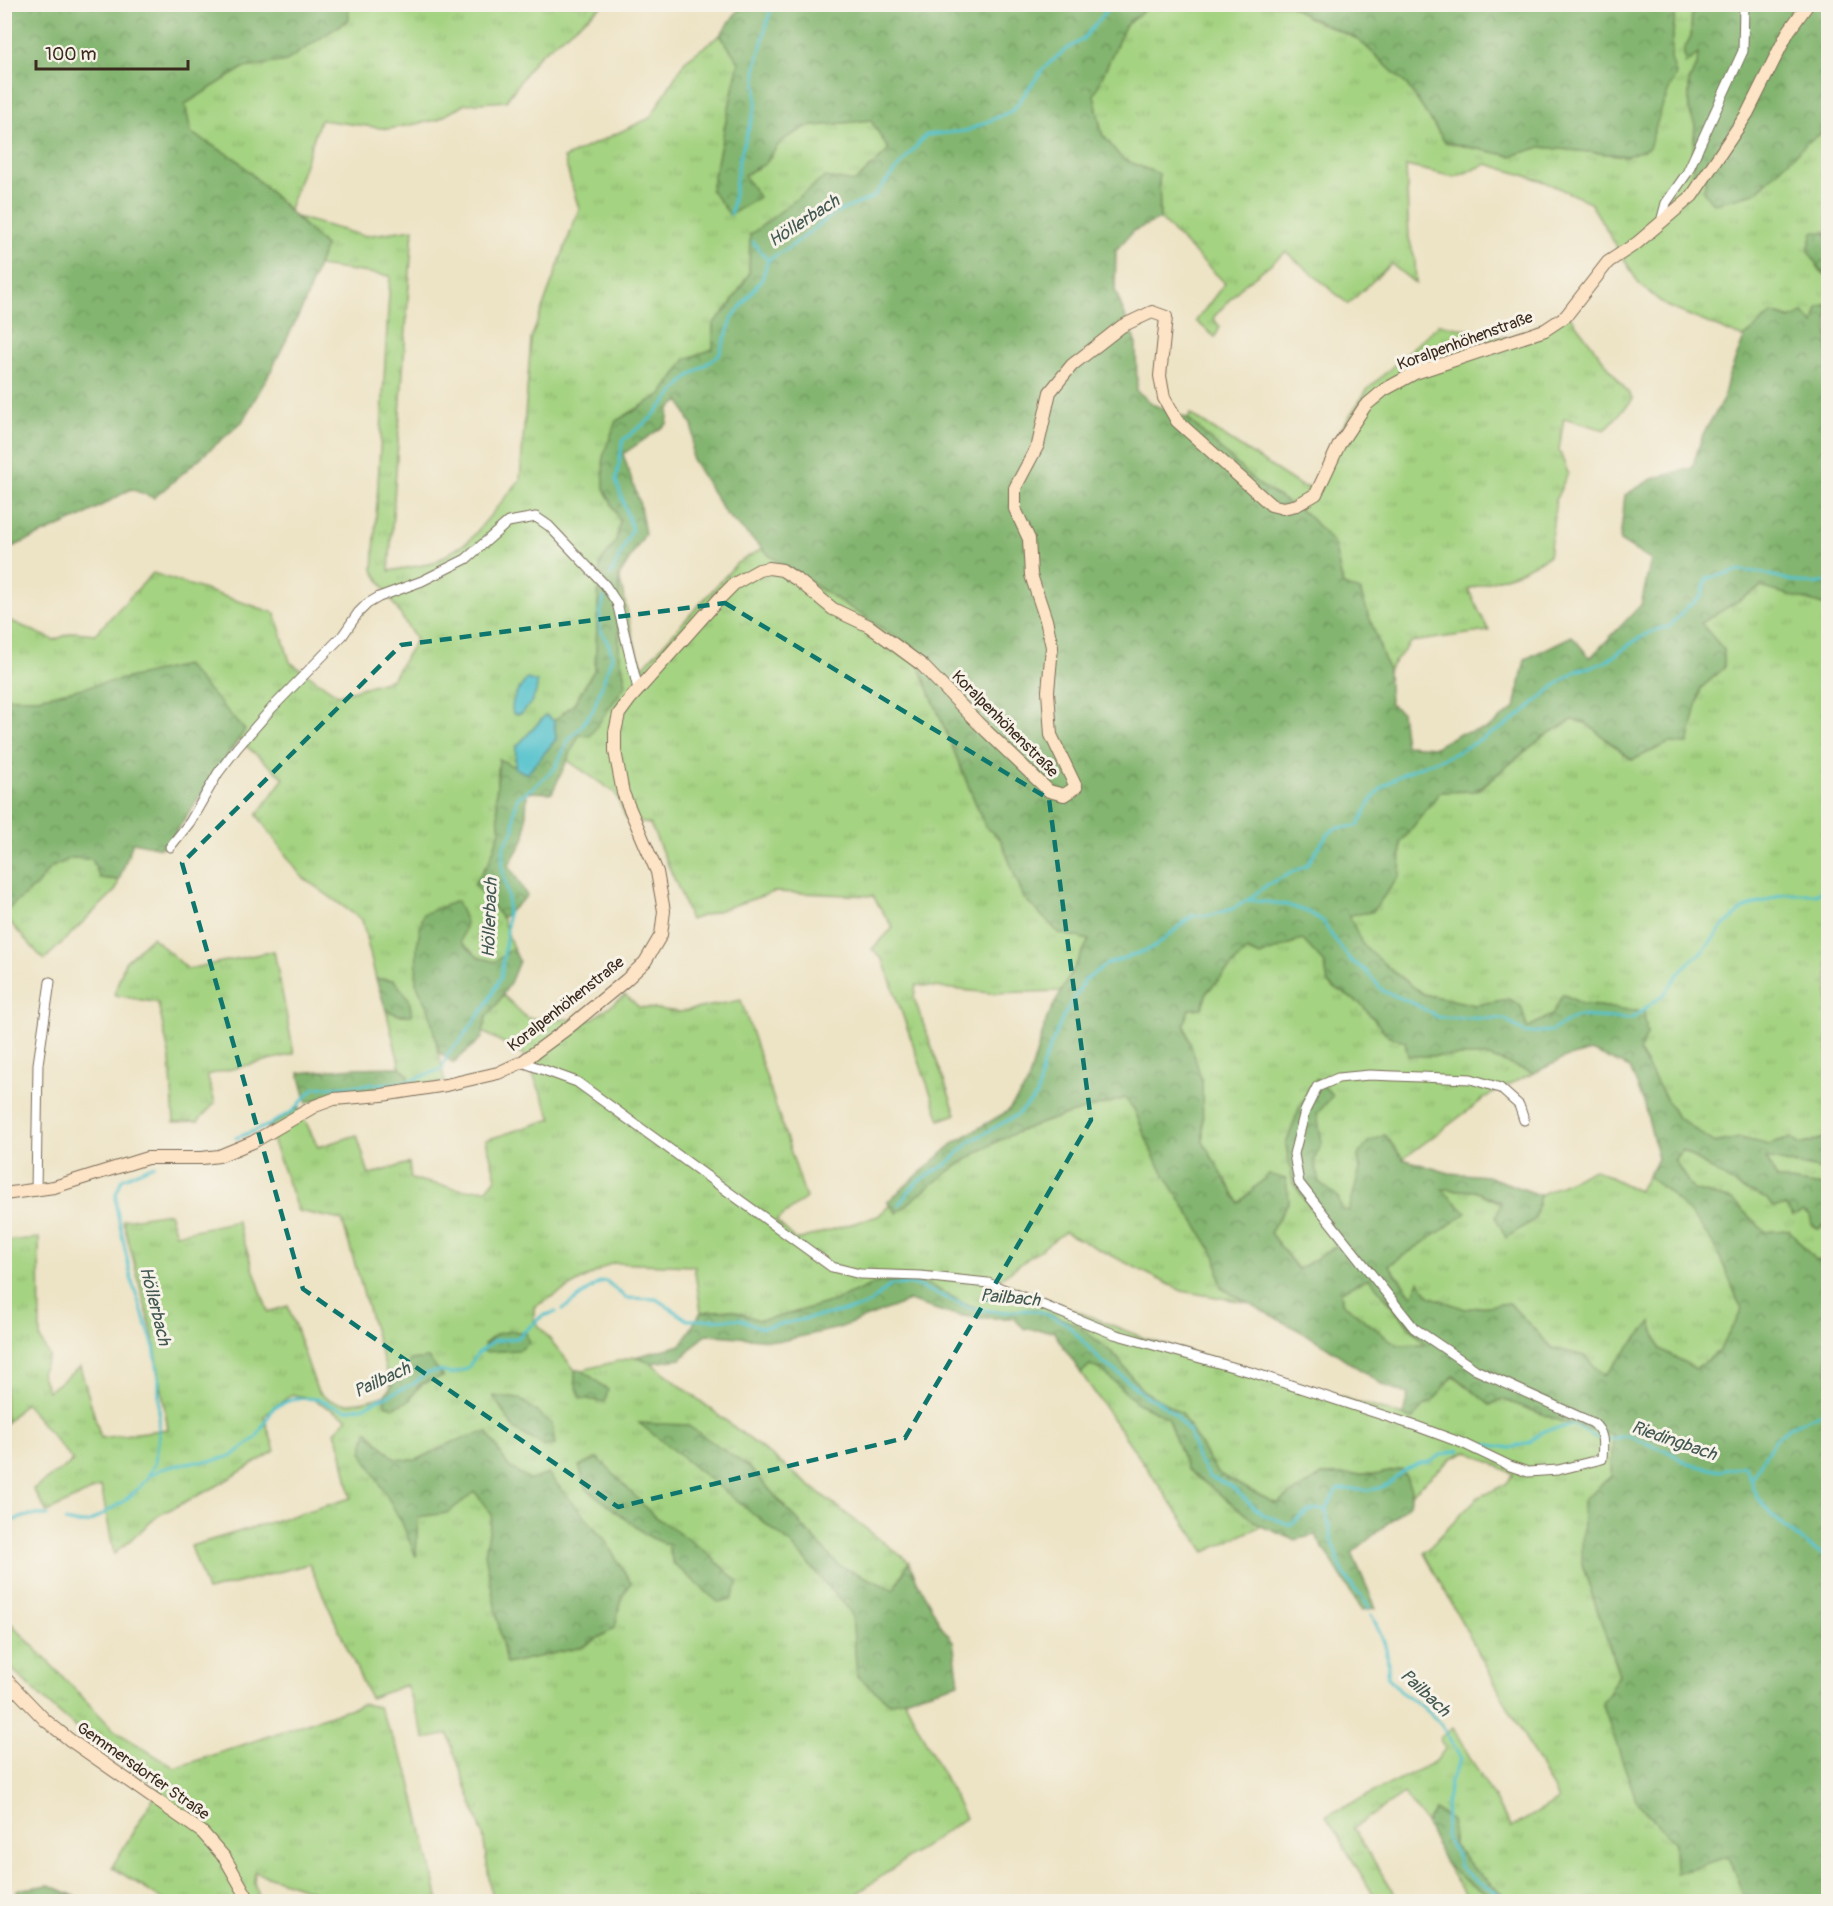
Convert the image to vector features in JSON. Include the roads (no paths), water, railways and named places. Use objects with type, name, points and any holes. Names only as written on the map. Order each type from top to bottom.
[{"type":"street","points":[[1661,222],[1666,203],[1687,173],[1743,51],[1744,4]]},
{"type":"street","name":"Koralpenhöhenstraße","points":[[4,1194],[36,1191],[147,1158],[202,1158],[219,1155],[253,1142],[315,1106],[334,1100],[446,1085],[498,1073],[522,1062],[568,1028],[645,962],[661,935],[664,911],[661,884],[623,793],[615,751],[615,732],[619,714],[638,689],[734,584],[759,570],[769,568],[782,570],[833,609],[869,626],[922,665],[1049,791],[1064,795],[1076,787],[1051,735],[1048,691],[1052,647],[1046,620],[1031,575],[1029,539],[1016,509],[1015,488],[1038,445],[1050,392],[1072,365],[1122,326],[1152,312],[1166,317],[1160,376],[1164,398],[1177,422],[1271,505],[1283,508],[1297,505],[1316,494],[1339,445],[1365,406],[1384,390],[1414,373],[1545,330],[1566,316],[1608,261],[1637,243],[1692,196],[1747,114],[1788,32],[1808,4]]},
{"type":"street","points":[[170,847],[190,822],[218,773],[237,748],[272,708],[343,635],[362,609],[379,597],[422,581],[458,563],[480,548],[501,527],[516,519],[536,517],[549,526],[604,585],[617,603],[638,689]]},
{"type":"street","points":[[36,1191],[38,1064],[51,982]]},
{"type":"street","points":[[522,1062],[576,1082],[832,1267],[860,1275],[921,1276],[988,1283],[1114,1334],[1254,1373],[1416,1426],[1528,1472],[1558,1470],[1602,1459],[1603,1436],[1599,1428],[1593,1423],[1476,1370],[1414,1328],[1299,1183],[1294,1154],[1302,1121],[1317,1087],[1338,1077],[1369,1075],[1471,1079],[1500,1088],[1519,1105],[1524,1120]]},
{"type":"street","name":"Gemmersdorfer Straße","points":[[4,1677],[45,1720],[70,1740],[202,1832],[225,1858],[250,1902]]},
{"type":"water","points":[[527,679],[537,682],[535,695],[521,714],[513,714],[514,699]]},
{"type":"water","points":[[546,715],[554,721],[556,739],[527,774],[515,768],[516,747]]},
{"type":"waterway","points":[[731,214],[739,160],[756,105],[756,66],[772,4]]},
{"type":"waterway","name":"Höllerbach","points":[[611,575],[632,529],[616,480],[623,440],[650,419],[687,378],[719,355],[733,317],[762,279],[768,260],[790,247],[835,213],[872,198],[926,135],[966,131],[1012,111],[1044,68],[1065,50],[1082,40],[1110,7],[1119,4]]},
{"type":"waterway","points":[[753,242],[768,260]]},
{"type":"waterway","points":[[898,1205],[917,1182],[947,1164],[971,1141],[1017,1115],[1037,1096],[1043,1064],[1063,1017],[1085,980],[1107,964],[1153,948],[1192,916],[1212,915],[1232,909],[1267,885],[1307,865],[1327,835],[1336,828],[1358,826],[1367,807],[1387,784],[1405,773],[1453,754],[1498,730],[1518,717],[1565,678],[1582,669],[1605,662],[1651,632],[1669,627],[1687,607],[1701,597],[1707,578],[1751,571],[1796,582],[1828,581]]},
{"type":"waterway","name":"Höllerbach","points":[[236,1138],[267,1126],[293,1111],[314,1088],[407,1082],[442,1069],[448,1053],[461,1040],[487,1004],[501,977],[507,931],[508,896],[502,867],[504,845],[514,830],[514,811],[518,797],[534,787],[555,768],[569,739],[593,710],[612,657],[609,645],[600,629],[600,614],[604,598]]},
{"type":"waterway","points":[[1248,900],[1284,904],[1308,912],[1323,921],[1351,961],[1365,970],[1383,991],[1415,1004],[1438,1017],[1505,1019],[1525,1033],[1551,1031],[1577,1016],[1631,1019],[1664,994],[1683,968],[1705,949],[1724,925],[1745,908],[1784,894],[1816,894],[1828,889]]},
{"type":"waterway","name":"Höllerbach","points":[[182,1152],[206,1148]]},
{"type":"waterway","name":"Höllerbach","points":[[149,1474],[155,1464],[159,1436],[159,1378],[154,1347],[132,1282],[116,1206],[116,1194],[122,1179],[154,1165]]},
{"type":"waterway","name":"Pailbach","points":[[563,1309],[600,1282],[606,1281],[626,1298],[656,1299],[688,1320],[740,1319],[761,1328],[854,1309],[869,1304],[891,1285],[913,1284],[971,1308],[1000,1312],[1028,1310],[1041,1312],[1066,1323],[1101,1361],[1145,1396],[1158,1401],[1176,1415],[1189,1432],[1197,1458],[1209,1477],[1229,1485],[1262,1514],[1291,1525],[1311,1510],[1326,1511]]},
{"type":"waterway","name":"Pailbach","points":[[65,1521],[88,1523],[124,1501],[149,1476],[162,1469],[232,1456],[256,1438],[274,1407],[295,1398],[319,1399],[347,1410],[365,1406],[413,1384],[427,1373],[440,1371],[451,1374],[467,1369],[478,1353],[494,1341],[517,1338],[542,1316],[556,1312]]},
{"type":"waterway","points":[[1750,1480],[1775,1440],[1790,1427],[1828,1410]]},
{"type":"waterway","name":"Riedingbach","points":[[1471,1442],[1510,1448],[1528,1443],[1544,1431],[1573,1425],[1597,1438]]},
{"type":"waterway","name":"Riedingbach","points":[[1609,1439],[1627,1436],[1669,1452],[1688,1464],[1720,1471],[1745,1466],[1753,1488],[1767,1509],[1796,1537],[1828,1559]]},
{"type":"waterway","name":"Riedingbach","points":[[1326,1511],[1339,1489],[1380,1488],[1410,1467],[1460,1450]]},
{"type":"waterway","name":"Pailbach","points":[[1326,1511],[1340,1565],[1349,1582],[1369,1608]]},
{"type":"waterway","name":"Pailbach","points":[[4,1523],[31,1515],[48,1515]]},
{"type":"waterway","name":"Pailbach","points":[[1371,1615],[1385,1645],[1388,1677],[1402,1693],[1423,1707],[1441,1724],[1461,1759],[1450,1781],[1445,1837],[1457,1855],[1460,1867],[1473,1879],[1506,1897],[1509,1902]]}]
